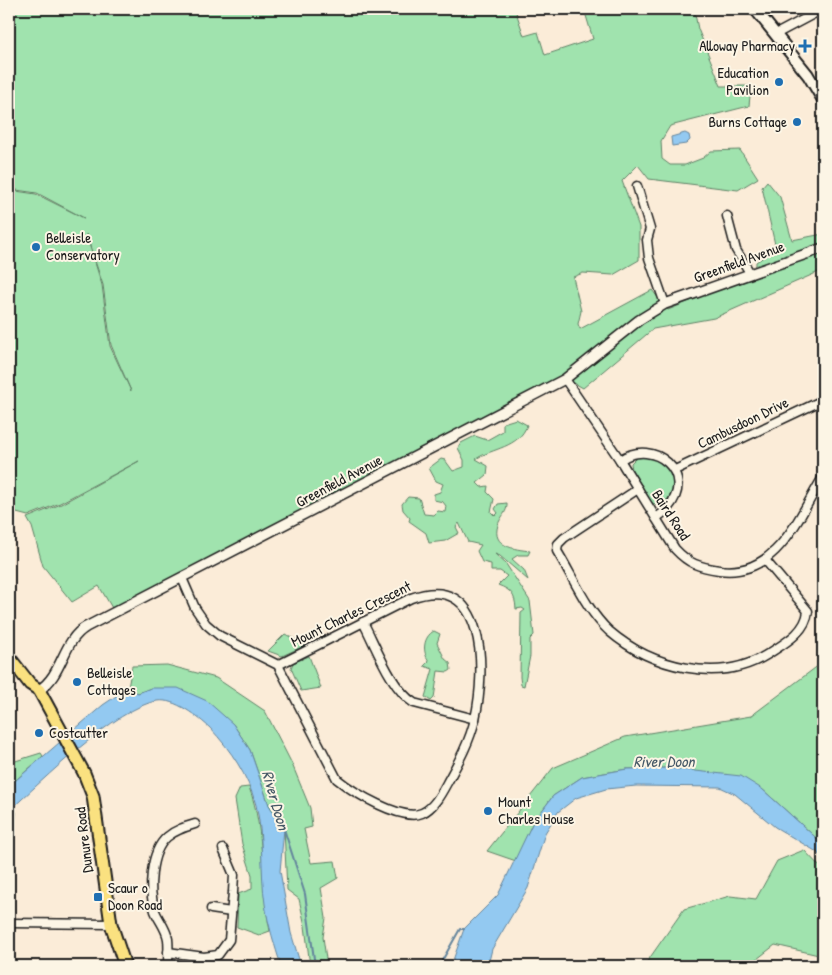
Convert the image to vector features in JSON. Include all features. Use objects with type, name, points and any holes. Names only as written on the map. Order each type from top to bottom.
[{"type":"main road","points":[[755,9],[808,75],[823,100]]},
{"type":"main road","name":"Dunure Road","points":[[9,656],[30,684],[39,690],[84,773],[97,814],[102,870],[111,924],[125,966]]},
{"type":"street","points":[[776,34],[823,9]]},
{"type":"street","points":[[637,186],[650,229],[647,240],[649,258],[665,304]]},
{"type":"street","points":[[727,216],[736,250],[750,272]]},
{"type":"street","name":"Greenfield Avenue","points":[[39,690],[47,685],[59,669],[70,644],[81,630],[565,379],[639,320],[665,304],[750,272],[823,248]]},
{"type":"street","name":"Baird Road","points":[[565,379],[620,460],[675,549],[686,561],[706,568],[730,571],[748,570],[766,561],[780,546],[823,477]]},
{"type":"street","name":"Cambusdoon Drive","points":[[675,470],[823,400]]},
{"type":"street","points":[[620,460],[636,452],[650,454],[662,458],[675,470],[677,488],[674,499],[668,509],[656,518]]},
{"type":"street","points":[[638,489],[564,538],[558,544],[557,551],[595,615],[609,630],[642,653],[656,660],[683,668],[703,670],[735,667],[758,661],[779,647],[802,629],[807,620],[808,611],[766,561]]},
{"type":"street","points":[[182,578],[195,608],[206,624],[220,636],[278,665]]},
{"type":"street","name":"Mount Charles Crescent","points":[[425,592],[436,592],[456,599],[467,611],[476,629],[482,660],[481,685],[475,720],[464,751],[431,806],[422,814],[400,814],[349,789],[337,779],[278,665],[363,622],[425,592]]},
{"type":"street","points":[[363,622],[395,683],[407,699],[414,704],[475,720]]},
{"type":"street","points":[[168,966],[165,928],[155,911],[153,894],[156,855],[168,836],[195,824]]},
{"type":"street","points":[[168,952],[204,957],[218,955],[229,940],[234,875],[223,850]]},
{"type":"street","points":[[210,909],[232,912]]},
{"type":"street","points":[[9,923],[111,924]]},
{"type":"green space","points":[[9,9],[515,9],[524,36],[538,32],[545,55],[593,39],[584,9],[694,9],[698,29],[721,86],[751,86],[749,106],[670,126],[661,141],[662,159],[670,165],[685,165],[703,158],[711,151],[740,150],[758,178],[738,190],[649,179],[638,165],[622,181],[639,227],[639,260],[613,275],[583,273],[573,277],[581,311],[578,324],[580,329],[652,290],[668,310],[756,274],[756,262],[776,249],[762,187],[767,181],[780,197],[792,240],[823,234],[823,270],[714,318],[653,329],[583,388],[565,378],[115,613],[99,586],[72,602],[43,566],[32,527],[27,518],[61,504],[139,461],[60,503],[28,516],[9,511],[9,190],[36,194],[84,218],[37,193],[9,189]],"holes":[[[86,234],[103,285],[111,345],[131,391],[110,346],[102,285]]]},
{"type":"green space","points":[[516,419],[527,425],[518,438],[512,443],[476,459],[488,466],[487,475],[477,483],[481,487],[488,486],[487,492],[494,499],[491,512],[495,516],[498,513],[495,509],[498,504],[507,503],[498,525],[498,538],[506,546],[530,551],[528,555],[518,555],[512,559],[524,570],[528,580],[500,556],[495,554],[506,564],[530,601],[534,635],[530,639],[530,656],[524,686],[521,685],[520,677],[521,613],[525,610],[522,608],[516,609],[512,593],[498,585],[507,576],[500,571],[491,571],[491,564],[482,562],[477,551],[481,545],[468,542],[459,523],[456,527],[459,533],[445,541],[429,543],[426,533],[409,521],[410,518],[403,510],[402,504],[408,497],[419,498],[424,514],[434,515],[438,511],[445,512],[446,506],[443,502],[434,500],[434,494],[440,492],[443,484],[436,481],[429,468],[441,459],[445,460],[453,471],[464,467],[464,460],[458,448],[461,443],[475,436],[487,440],[503,431],[503,423]]},
{"type":"green space","points":[[642,456],[660,462],[667,467],[671,474],[672,490],[661,506],[652,503],[632,470],[631,463],[636,458]]},
{"type":"green space","points":[[434,631],[440,634],[437,643],[445,659],[450,663],[451,670],[448,672],[438,671],[434,698],[431,701],[425,697],[433,669],[424,666],[429,661],[425,653],[426,641]]},
{"type":"green space","points":[[285,634],[306,645],[282,656],[268,651]]},
{"type":"green space","points":[[309,656],[321,688],[301,691],[291,668],[293,663]]},
{"type":"green space","points":[[823,662],[823,844],[762,789],[699,773],[668,768],[627,769],[582,777],[553,796],[532,824],[516,861],[487,851],[553,768],[625,737],[751,716]]},
{"type":"green space","points":[[167,665],[216,678],[265,711],[292,764],[310,808],[312,827],[304,829],[311,863],[335,861],[338,878],[321,888],[326,918],[323,937],[327,966],[310,966],[305,926],[299,899],[287,890],[284,829],[269,805],[250,750],[233,724],[151,688],[138,693],[128,688],[132,666]]},
{"type":"green space","points":[[41,753],[43,756],[16,780],[9,783],[9,763]]},
{"type":"green space","points":[[249,787],[258,822],[270,931],[259,935],[237,927],[238,894],[252,889],[252,875],[242,844],[235,799],[240,788]]},
{"type":"green space","points":[[16,812],[12,872],[9,872],[9,813]]},
{"type":"green space","points":[[804,850],[823,870],[823,956],[775,945],[748,966],[644,966],[684,909],[730,896],[756,899],[777,861]]},
{"type":"water","points":[[685,133],[689,135],[690,140],[686,144],[672,146],[671,137]]},
{"type":"water","name":"River Doon","points":[[128,688],[138,693],[151,688],[178,688],[207,701],[233,724],[250,750],[269,805],[284,829],[280,871],[291,933],[301,966],[281,966],[274,943],[265,904],[261,842],[253,794],[232,754],[218,736],[179,705],[171,702],[157,701],[140,706],[121,717],[80,747],[9,811],[9,783],[16,780],[103,705]]},
{"type":"water","name":"River Doon","points":[[668,768],[741,776],[762,789],[823,844],[823,860],[817,852],[775,827],[735,794],[720,787],[636,786],[606,789],[576,798],[558,812],[545,833],[528,888],[492,949],[489,961],[485,966],[451,966],[464,929],[498,895],[532,824],[553,796],[582,777],[627,769]]},
{"type":"waterway","points":[[284,829],[305,894],[315,966]]},
{"type":"waterway","points":[[439,966],[460,929],[464,929]]},
{"type":"place","name":"Alloway Pharmacy","points":[[805,46]]},
{"type":"place","name":"Education Pavilion","points":[[779,82]]},
{"type":"place","name":"Burns Cottage","points":[[797,122]]},
{"type":"place","name":"Belleisle Conservatory","points":[[36,247]]},
{"type":"place","name":"Belleisle Cottages","points":[[77,682]]},
{"type":"place","name":"Costcutter","points":[[39,733]]},
{"type":"place","name":"Mount Charles House","points":[[488,811]]},
{"type":"place","name":"Scaur o Doon Road","points":[[98,897]]}]
